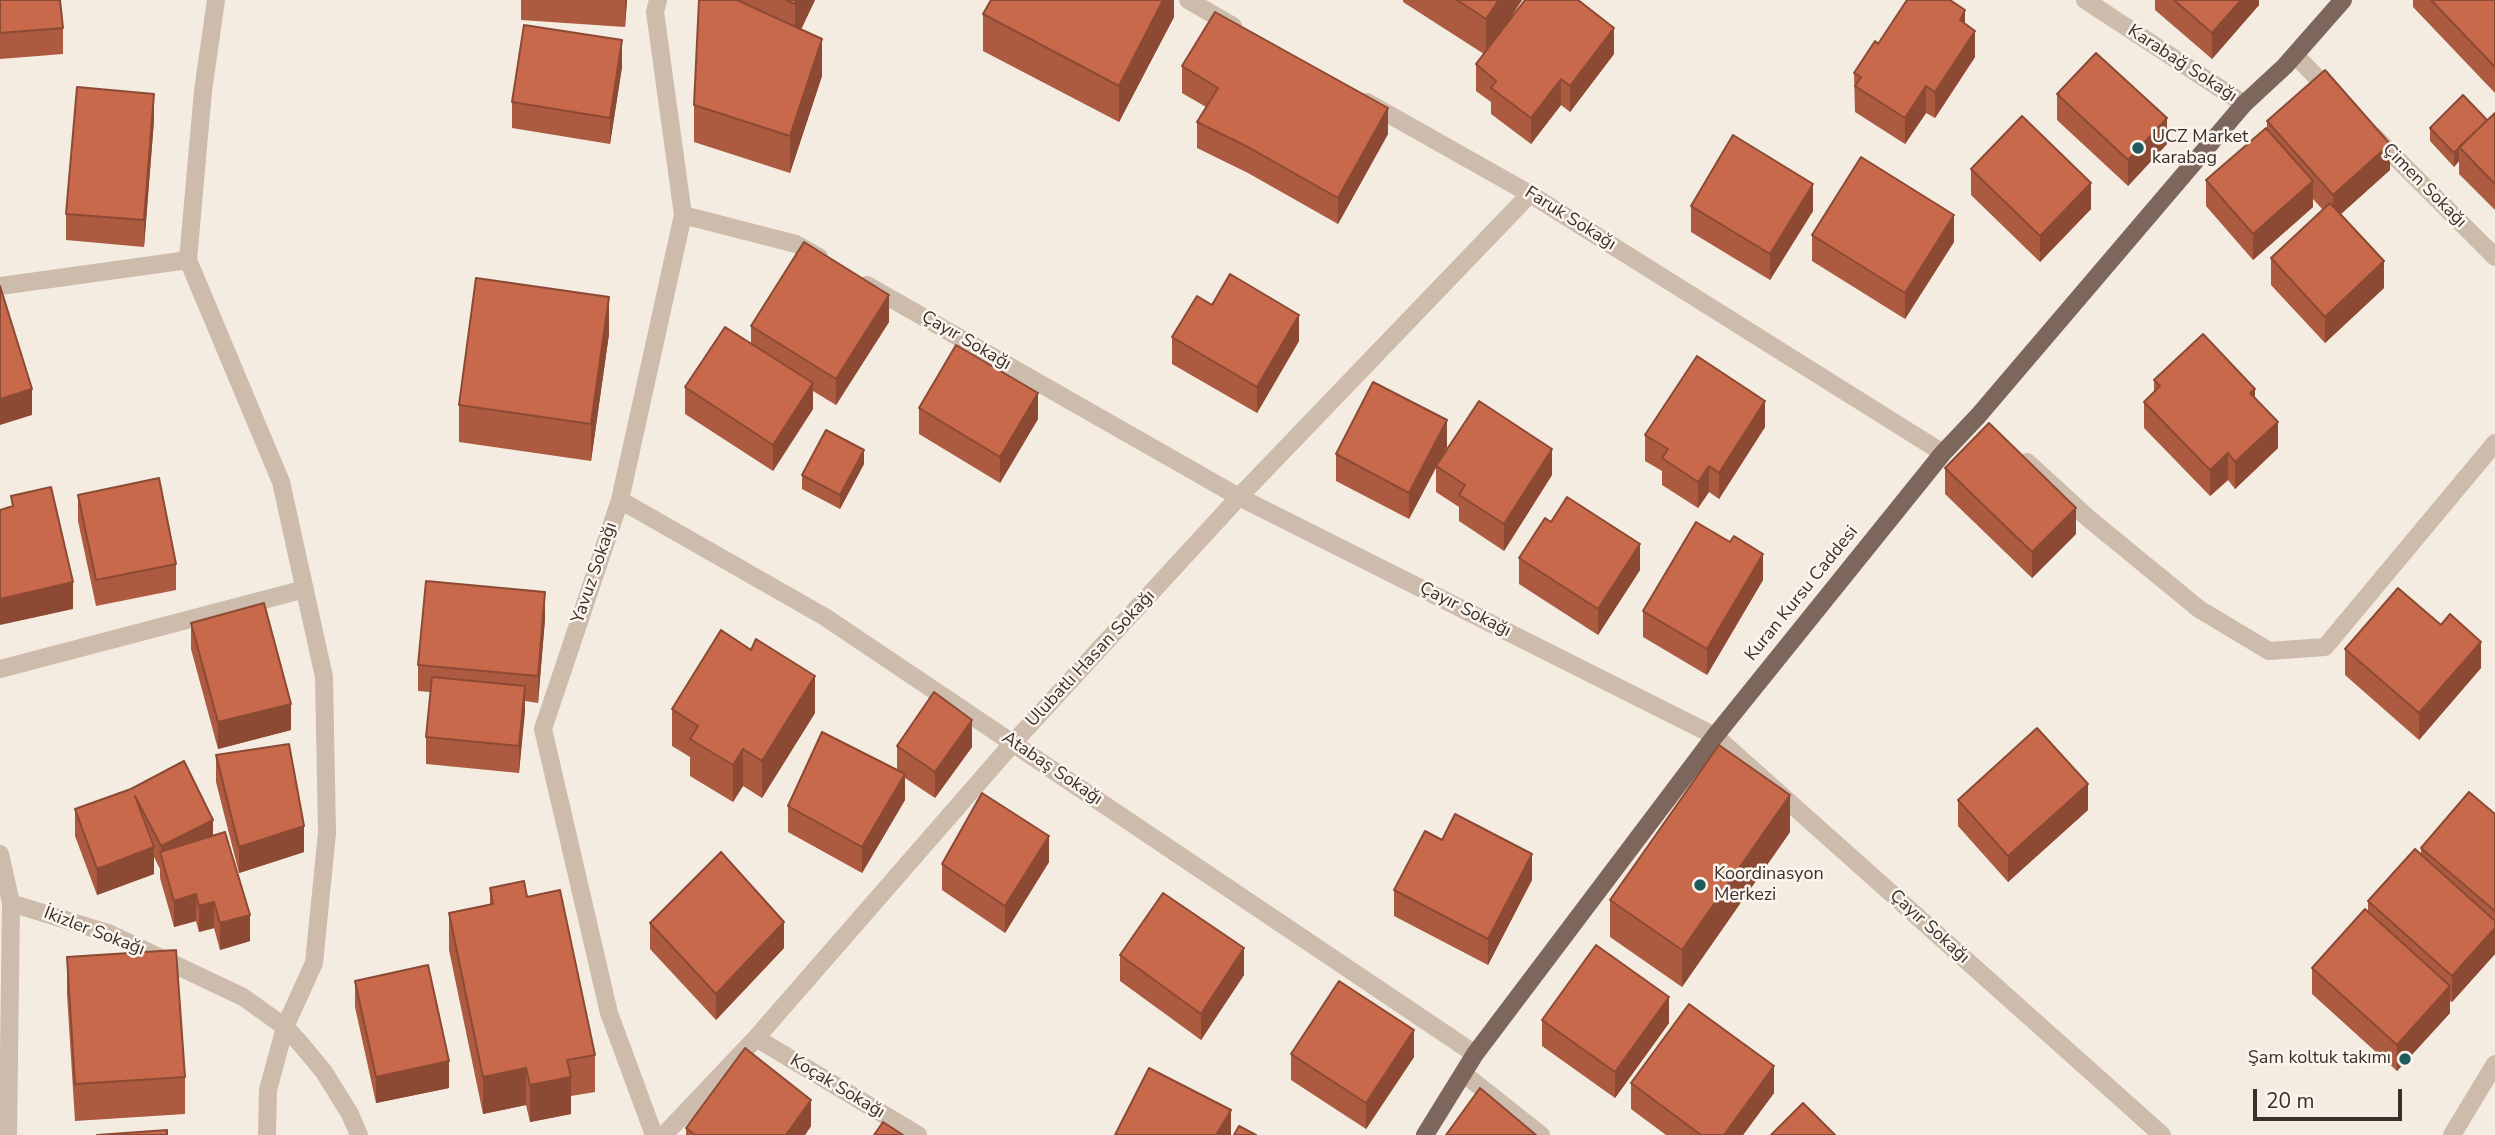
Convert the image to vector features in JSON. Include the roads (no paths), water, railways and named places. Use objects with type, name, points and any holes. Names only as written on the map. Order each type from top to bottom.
[{"type":"main road","name":"Kuran Kursu Caddesi","points":[[1425,1135],[1475,1054],[1715,736],[1943,453],[1983,421],[2244,104],[2295,55],[2343,0]]},
{"type":"street","points":[[216,0],[203,92],[188,260],[281,482],[324,677],[327,833],[314,963],[285,1027],[268,1090],[267,1135]]},
{"type":"street","name":"Yavuz Sokağı","points":[[654,1135],[609,1013],[543,729],[620,500],[682,215],[655,12],[658,0]]},
{"type":"street","points":[[1188,0],[1247,33]]},
{"type":"street","name":"Karabağ Sokağı","points":[[2085,0],[2244,104]]},
{"type":"street","points":[[2295,55],[2342,103]]},
{"type":"street","name":"Faruk Sokağı","points":[[1353,94],[1530,194],[1943,453]]},
{"type":"street","name":"Çimen Sokağı","points":[[2361,123],[2495,257]]},
{"type":"street","name":"Ulubatlı Hasan Sokağı","points":[[664,1135],[756,1038],[1013,743],[1239,497],[1530,194]]},
{"type":"street","points":[[682,215],[796,244],[832,265]]},
{"type":"street","points":[[0,286],[188,260]]},
{"type":"street","name":"Çayır Sokağı","points":[[856,278],[1239,497],[1715,736],[2162,1135]]},
{"type":"street","points":[[2018,453],[2088,518],[2199,609],[2269,651],[2325,647],[2495,443]]},
{"type":"street","name":"Atabaş Sokağı","points":[[620,500],[825,617],[1475,1054]]},
{"type":"street","points":[[0,669],[305,589]]},
{"type":"street","points":[[0,854],[11,903],[4,1103],[8,1135]]},
{"type":"street","name":"İkizler Sokağı","points":[[11,903],[108,933],[243,997],[285,1027],[324,1072],[359,1135]]},
{"type":"street","name":"Koçak Sokağı","points":[[756,1038],[918,1135]]},
{"type":"street","points":[[2452,1135],[2495,1064]]},
{"type":"street","points":[[1464,1074],[1541,1135]]},
{"type":"place","name":"UCZ Market karabag","points":[[2138,148]]},
{"type":"place","name":"Koordinasyon Merkezi","points":[[1700,885]]},
{"type":"place","name":"Şam koltuk takımı","points":[[2405,1059]]}]
